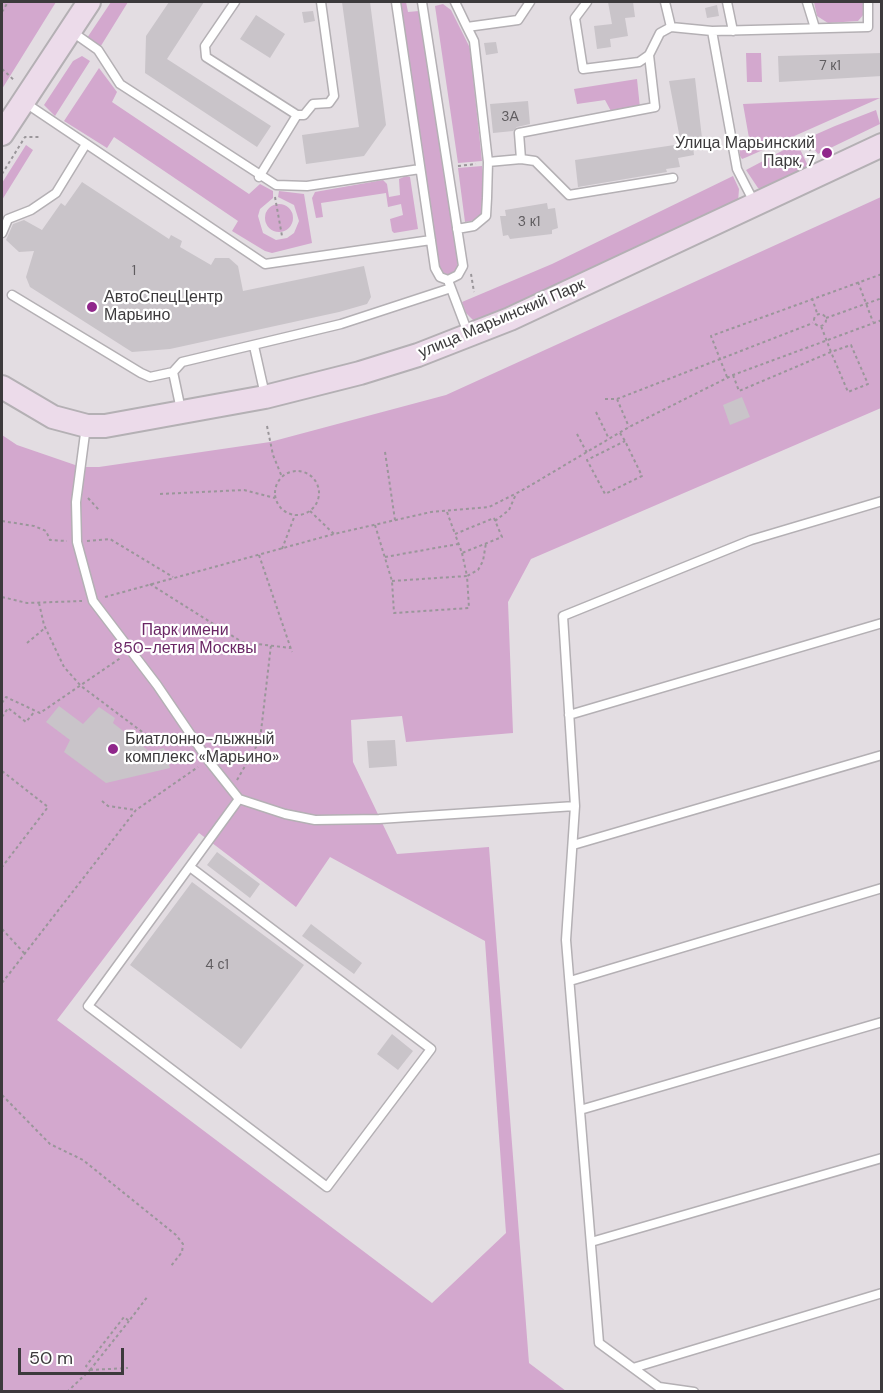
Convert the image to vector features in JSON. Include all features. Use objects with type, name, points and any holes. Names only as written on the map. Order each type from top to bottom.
[{"type":"main road","points":[[2,134],[19,91],[70,30],[89,2]]},
{"type":"main road","name":"улица Марьинский Парк","points":[[2,387],[53,417],[87,426],[131,423],[182,414],[265,397],[360,373],[469,336],[882,145]]},
{"type":"lane","points":[[235,2],[205,46],[206,57],[297,116],[304,115],[313,104],[329,103],[334,96],[321,2]]},
{"type":"lane","points":[[396,2],[435,268],[440,277],[450,284],[469,336]]},
{"type":"lane","points":[[12,295],[150,377],[173,372],[182,362],[341,324],[450,284],[463,266],[422,2]]},
{"type":"lane","points":[[455,2],[474,41],[488,162],[486,216],[474,226],[457,229]]},
{"type":"lane","points":[[467,27],[518,20],[530,2]]},
{"type":"lane","points":[[587,2],[576,18],[583,69],[639,62],[649,55],[660,33],[671,27],[712,31],[868,27],[868,2]]},
{"type":"lane","points":[[665,2],[671,27]]},
{"type":"lane","points":[[727,2],[733,31]]},
{"type":"lane","points":[[807,2],[815,28]]},
{"type":"lane","points":[[70,30],[98,50],[120,84],[259,177],[276,185],[307,186],[420,170]]},
{"type":"lane","points":[[712,31],[737,169],[755,205]]},
{"type":"lane","points":[[521,159],[519,134],[655,107],[649,55]]},
{"type":"lane","points":[[19,91],[86,144],[265,264],[431,240]]},
{"type":"lane","points":[[259,177],[297,116]]},
{"type":"lane","points":[[2,233],[8,219],[31,210],[56,193],[86,144]]},
{"type":"lane","points":[[488,162],[535,160],[569,195],[673,178]]},
{"type":"lane","points":[[254,346],[265,397]]},
{"type":"lane","points":[[173,372],[182,414]]},
{"type":"lane","points":[[87,426],[76,502],[77,542],[93,601],[208,760],[239,799],[285,814],[315,820],[380,819],[575,806]]},
{"type":"lane","points":[[694,1392],[659,1387],[598,1343],[566,940],[575,806],[563,616],[751,540],[882,501]]},
{"type":"lane","points":[[569,715],[882,623]]},
{"type":"lane","points":[[573,846],[882,755]]},
{"type":"lane","points":[[190,867],[431,1049],[327,1187],[88,1006],[239,799]]},
{"type":"lane","points":[[570,981],[882,888]]},
{"type":"lane","points":[[580,1110],[882,1022]]},
{"type":"lane","points":[[591,1242],[882,1158]]},
{"type":"lane","points":[[633,1368],[882,1293]]},
{"type":"path","points":[[2,12],[8,2]]},
{"type":"path","points":[[2,69],[19,91]]},
{"type":"path","points":[[2,174],[25,137],[41,137]]},
{"type":"path","points":[[276,185],[275,199],[282,236]]},
{"type":"path","points":[[727,378],[711,336],[882,274]]},
{"type":"path","points":[[858,282],[874,323]]},
{"type":"path","points":[[605,399],[617,399],[813,322],[817,314],[812,298]]},
{"type":"path","points":[[826,318],[882,298]]},
{"type":"path","points":[[817,314],[821,313],[826,318]]},
{"type":"path","points":[[821,326],[826,322],[826,318]]},
{"type":"path","points":[[173,577],[395,520],[489,507],[516,494],[629,427],[733,375],[882,320]]},
{"type":"path","points":[[733,375],[739,391],[831,352],[851,345],[868,384],[848,392],[831,352],[821,326],[813,322]]},
{"type":"path","points":[[617,399],[629,427]]},
{"type":"path","points":[[596,412],[609,440]]},
{"type":"path","points":[[267,426],[273,455],[282,477]]},
{"type":"path","points":[[577,434],[605,494],[642,476],[620,433]]},
{"type":"path","points":[[588,460],[624,441]]},
{"type":"path","points":[[385,452],[395,520]]},
{"type":"path","points":[[299,471],[312,477],[319,489],[319,496],[310,511],[295,515],[282,509],[275,498],[277,484],[282,477],[299,471]]},
{"type":"path","points":[[160,494],[244,490],[275,498]]},
{"type":"path","points":[[495,521],[508,510],[516,494]]},
{"type":"path","points":[[310,511],[334,534]]},
{"type":"path","points":[[375,525],[392,580],[394,613],[469,608],[467,576],[462,553],[447,512]]},
{"type":"path","points":[[282,549],[295,515]]},
{"type":"path","points":[[455,534],[494,518],[502,537],[462,553]]},
{"type":"path","points":[[392,580],[467,576],[478,570],[483,561],[486,543]]},
{"type":"path","points":[[385,557],[458,544]]},
{"type":"path","points":[[150,584],[242,642],[291,650],[259,555]]},
{"type":"path","points":[[39,603],[45,628],[64,668],[81,686],[157,743],[190,733]]},
{"type":"path","points":[[27,643],[45,628]]},
{"type":"path","points":[[231,789],[260,740],[271,645]]},
{"type":"path","points":[[2,703],[6,697],[40,713],[130,651]]},
{"type":"path","points":[[2,717],[8,708],[26,722],[36,711]]},
{"type":"path","points":[[2,983],[136,810],[208,760]]},
{"type":"path","points":[[2,771],[48,807],[2,867]]},
{"type":"path","points":[[102,801],[108,806],[136,810]]},
{"type":"path","points":[[2,929],[25,954]]},
{"type":"path","points":[[2,1095],[50,1144],[83,1160],[176,1235],[183,1244],[182,1252],[171,1266]]},
{"type":"path","points":[[67,1392],[90,1370],[148,1296]]},
{"type":"path","points":[[90,1370],[86,1366],[124,1317],[129,1321]]},
{"type":"path","points":[[90,1370],[128,1368]]},
{"type":"green space","points":[[2,2],[56,2],[2,89]]},
{"type":"green space","points":[[111,2],[128,2],[99,49],[87,38]]},
{"type":"green space","points":[[399,2],[406,2],[408,12],[419,11],[458,262],[455,274],[450,275],[441,272],[438,262]]},
{"type":"green space","points":[[814,2],[864,2],[864,14],[858,21],[828,23],[817,16]]},
{"type":"green space","points":[[443,4],[451,10],[470,48],[482,161],[458,163],[435,6]]},
{"type":"green space","points":[[746,53],[761,53],[762,82],[747,82]]},
{"type":"green space","points":[[82,56],[90,61],[55,116],[44,105],[73,61]]},
{"type":"green space","points":[[99,68],[117,92],[112,102],[249,194],[260,184],[273,191],[273,198],[260,209],[258,216],[263,233],[276,240],[287,238],[294,233],[299,221],[294,205],[278,197],[279,191],[304,194],[312,243],[272,253],[265,251],[232,231],[238,221],[114,137],[107,148],[64,121]]},
{"type":"green space","points":[[637,79],[640,108],[612,113],[605,100],[577,104],[574,89]]},
{"type":"green space","points":[[880,98],[747,157],[742,159],[740,156],[739,140],[749,138],[743,104]]},
{"type":"green space","points":[[876,110],[880,124],[818,154],[808,141],[810,137]]},
{"type":"green space","points":[[797,143],[809,168],[763,190],[758,188],[746,170]]},
{"type":"green space","points":[[26,145],[33,150],[2,200],[2,183]]},
{"type":"green space","points":[[482,166],[485,188],[482,214],[476,220],[465,222],[458,168]]},
{"type":"green space","points":[[733,176],[739,189],[738,202],[480,321],[473,320],[466,313],[462,302],[552,264]]},
{"type":"green space","points":[[410,177],[418,229],[394,233],[392,231],[390,219],[403,215],[401,204],[388,207],[386,193],[321,203],[323,217],[316,218],[312,198],[315,192],[383,180],[387,184],[389,197],[400,195],[399,179]]},
{"type":"green space","name":"Парк имени 850-летия Москвы","points":[[881,197],[881,408],[531,559],[508,602],[513,733],[406,742],[402,716],[351,720],[353,762],[397,854],[489,847],[529,1363],[566,1391],[2,1391],[2,435],[17,445],[81,467],[99,467],[270,442],[446,395]],"holes":[[[199,833],[296,907],[330,857],[485,941],[506,1233],[432,1303],[57,1020]]]},
{"type":"green space","points":[[279,204],[289,208],[293,218],[289,228],[279,232],[269,228],[265,218],[269,208]]},
{"type":"building","points":[[169,2],[204,2],[167,59],[271,126],[257,147],[145,73],[146,36]]},
{"type":"building","points":[[342,2],[370,2],[386,125],[364,156],[306,164],[302,135],[359,127]]},
{"type":"building","points":[[608,2],[633,2],[635,17],[625,18],[628,36],[610,39],[611,47],[597,49],[594,26],[612,24]]},
{"type":"building","points":[[717,5],[719,16],[707,18],[705,8]]},
{"type":"building","points":[[313,11],[315,21],[304,23],[302,12]]},
{"type":"building","points":[[256,15],[285,34],[270,58],[240,39]]},
{"type":"building","points":[[496,42],[498,53],[486,55],[484,43]]},
{"type":"building","points":[[882,53],[882,76],[779,82],[778,56]]},
{"type":"building","points":[[695,78],[702,138],[692,139],[694,155],[678,158],[680,167],[666,169],[667,172],[578,187],[575,160],[681,144],[669,81]]},
{"type":"building","points":[[528,101],[530,124],[517,127],[513,131],[493,133],[490,104]]},
{"type":"building","points":[[82,182],[169,239],[171,235],[182,241],[180,247],[211,265],[215,258],[229,258],[238,266],[243,291],[364,266],[371,297],[367,304],[339,312],[170,349],[132,352],[30,287],[26,277],[34,251],[19,252],[6,240],[13,224],[24,220],[42,230],[61,203],[65,206]]},
{"type":"building","points":[[547,203],[548,209],[555,208],[558,228],[552,230],[552,234],[510,239],[508,235],[503,236],[500,216],[506,216],[505,210]]},
{"type":"building","points":[[742,397],[750,417],[730,425],[723,405]]},
{"type":"building","points":[[59,706],[83,724],[99,707],[115,718],[113,723],[150,752],[164,748],[170,768],[106,783],[64,752],[70,740],[46,722]]},
{"type":"building","points":[[395,740],[397,766],[369,768],[367,741]]},
{"type":"building","points":[[217,852],[260,884],[250,898],[207,865]]},
{"type":"building","points":[[192,882],[304,965],[241,1049],[130,965]]},
{"type":"building","points":[[311,924],[362,963],[354,974],[302,936]]},
{"type":"building","points":[[392,1034],[413,1051],[398,1070],[377,1054]]},
{"type":"place","name":"Улица Марьинский Парк, 7","points":[[827,153]]},
{"type":"place","name":"АвтоСпецЦентр Марьино","points":[[92,307]]},
{"type":"place","name":"Биатлонно-лыжный комплекс «Марьино»","points":[[113,749]]}]
